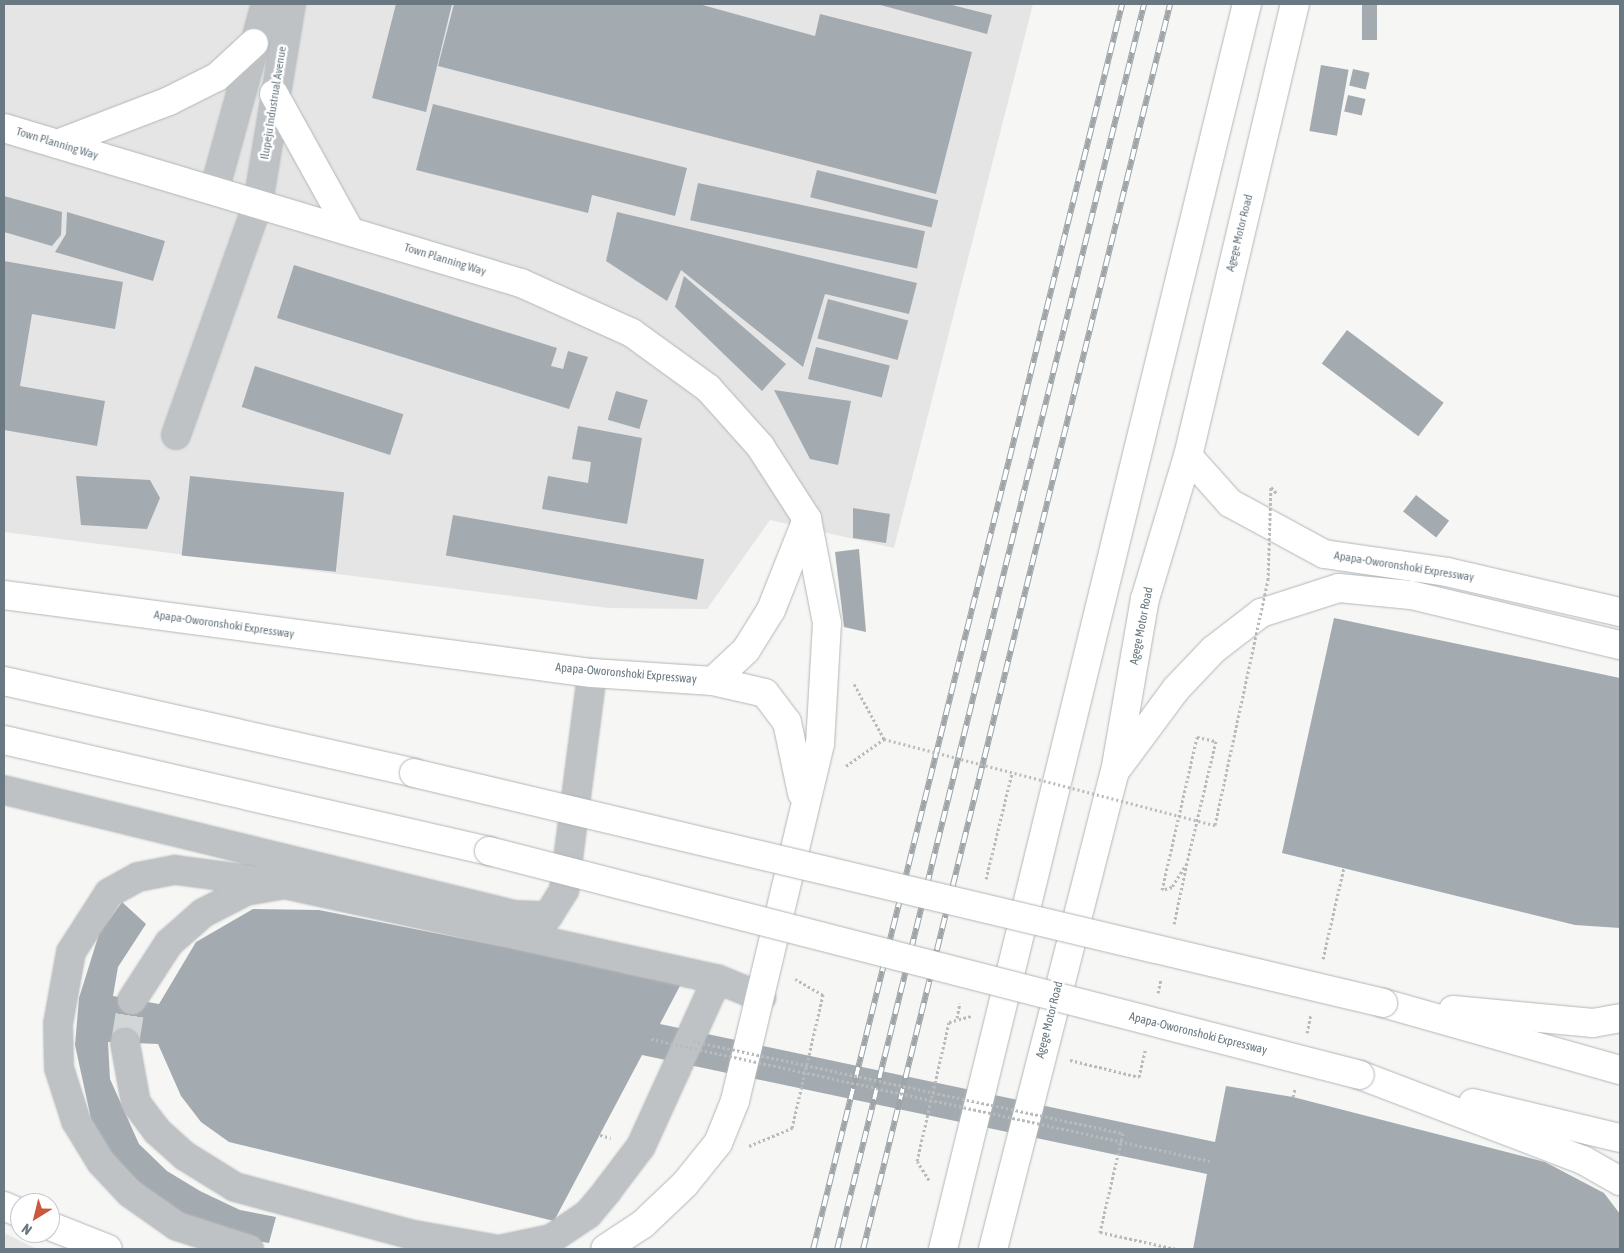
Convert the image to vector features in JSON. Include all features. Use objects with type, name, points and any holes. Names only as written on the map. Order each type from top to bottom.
[{"type":"main road","points":[[943,1249],[1247,4]]},
{"type":"main road","name":"Agege Motor Road","points":[[993,1249],[1115,772],[1145,599],[1188,456],[1295,4]]},
{"type":"main road","points":[[57,144],[209,81],[254,43]]},
{"type":"main road","points":[[274,94],[350,231]]},
{"type":"main road","name":"Town Planning Way","points":[[4,128],[521,283],[632,333],[708,388],[760,446],[807,519]]},
{"type":"main road","name":"Apapa-Oworonshoki Expressway","points":[[1188,456],[1230,503],[1324,554],[1447,572],[1620,612]]},
{"type":"main road","points":[[605,1249],[643,1224],[685,1184],[718,1143],[735,1101],[820,744],[827,623],[807,519]]},
{"type":"main road","name":"Apapa-Oworonshoki Expressway","points":[[4,595],[592,673],[713,681],[746,650],[771,610],[807,519]]},
{"type":"main road","points":[[1115,772],[1176,689],[1213,650],[1261,613],[1339,588],[1411,595],[1620,645]]},
{"type":"main road","points":[[4,681],[414,774],[1383,1004],[1620,1070]]},
{"type":"main road","points":[[713,681],[765,693],[787,722],[798,762],[804,812]]},
{"type":"main road","name":"Apapa-Oworonshoki Expressway","points":[[4,740],[489,851],[1360,1075],[1620,1138]]},
{"type":"main road","points":[[1383,1004],[1593,1023],[1620,1018]]},
{"type":"main road","points":[[1360,1075],[1583,1160],[1620,1181]]},
{"type":"main road","points":[[60,1230],[108,1249]]},
{"type":"street","points":[[214,191],[266,4]]},
{"type":"street","name":"Ilupeju Industrual Avenue","points":[[176,435],[258,203],[274,94],[291,4]]},
{"type":"street","points":[[4,790],[515,915],[548,916],[564,890],[592,673]]},
{"type":"street","points":[[249,1249],[177,1226],[130,1193],[101,1162],[76,1121],[59,1068],[58,1024],[71,952],[109,893],[138,877],[175,870],[284,884],[717,979],[761,997]]},
{"type":"street","points":[[132,1000],[169,943],[203,913],[246,890],[284,884]]},
{"type":"street","points":[[503,1249],[552,1239],[588,1214],[607,1191],[641,1146],[717,979]]},
{"type":"street","points":[[125,1043],[136,1103],[157,1131],[185,1156],[235,1187],[409,1234],[494,1249]]},
{"type":"path","points":[[884,739],[1178,818],[1215,825],[1268,580],[1271,487]]},
{"type":"path","points":[[1172,931],[1216,741],[1197,737],[1162,890],[1172,888],[1187,863]]},
{"type":"path","points":[[993,849],[1012,773]]},
{"type":"path","points":[[1157,999],[1163,970]]},
{"type":"path","points":[[792,1128],[808,1066],[823,995]]},
{"type":"path","points":[[917,1161],[948,1022]]},
{"type":"path","points":[[651,1039],[1210,1161]]},
{"type":"path","points":[[693,1041],[931,1094],[1123,1133],[1100,1232],[1176,1249]]},
{"type":"path","points":[[1042,1053],[1139,1077],[1146,1048]]},
{"type":"shaded area","points":[[4,4],[1033,4],[894,548],[770,520],[707,609],[608,608],[4,532]]},
{"type":"shaded area","points":[[4,1233],[10,1236],[10,1243],[25,1243],[37,1249],[4,1249]]},
{"type":"building","points":[[396,4],[452,4],[426,112],[372,98]]},
{"type":"building","points":[[454,4],[699,4],[815,36],[820,14],[972,52],[936,194],[438,66]]},
{"type":"building","points":[[877,4],[948,4],[992,15],[987,34]]},
{"type":"building","points":[[1362,4],[1377,4],[1377,40],[1362,40]]},
{"type":"building","points":[[1321,65],[1349,70],[1337,136],[1309,131]]},
{"type":"building","points":[[1353,69],[1370,73],[1366,89],[1349,86]]},
{"type":"building","points":[[1348,95],[1366,99],[1362,116],[1344,112]]},
{"type":"building","points":[[433,104],[687,168],[675,216],[592,195],[588,213],[416,170]]},
{"type":"building","points":[[817,170],[938,200],[932,227],[810,197]]},
{"type":"building","points":[[698,183],[925,231],[917,268],[690,220]]},
{"type":"building","points":[[4,196],[62,212],[61,235],[52,246],[4,232]]},
{"type":"building","points":[[67,212],[165,241],[153,281],[55,252],[66,234]]},
{"type":"building","points":[[617,212],[917,283],[909,314],[825,294],[803,367],[681,270],[667,301],[606,261]]},
{"type":"building","points":[[4,261],[123,282],[115,329],[32,314],[20,386],[105,401],[97,446],[4,430]]},
{"type":"building","points":[[294,265],[557,348],[551,366],[563,369],[568,351],[588,357],[569,409],[277,318]]},
{"type":"building","points":[[684,276],[786,364],[762,391],[675,307]]},
{"type":"building","points":[[828,299],[908,320],[898,360],[817,339]]},
{"type":"building","points":[[1347,330],[1444,403],[1418,436],[1322,364]]},
{"type":"building","points":[[816,347],[890,365],[882,397],[808,379]]},
{"type":"building","points":[[255,366],[403,414],[390,455],[242,407]]},
{"type":"building","points":[[774,390],[851,401],[838,465],[810,459]]},
{"type":"building","points":[[616,391],[648,400],[639,429],[608,420]]},
{"type":"building","points":[[578,426],[642,438],[627,524],[542,509],[548,476],[588,483],[591,462],[572,459]]},
{"type":"building","points":[[76,476],[150,480],[160,498],[147,529],[81,525]]},
{"type":"building","points":[[190,476],[344,492],[336,572],[182,556]]},
{"type":"building","points":[[1416,495],[1449,521],[1436,537],[1403,512]]},
{"type":"building","points":[[853,508],[890,514],[886,543],[853,538]]},
{"type":"building","points":[[453,515],[704,559],[697,600],[446,555]]},
{"type":"building","points":[[859,549],[866,632],[844,627],[835,552]]},
{"type":"building","points":[[1334,618],[1620,678],[1620,928],[1575,925],[1282,853]]},
{"type":"building","points":[[122,902],[146,924],[118,967],[113,996],[159,1004],[196,942],[253,909],[319,910],[682,982],[660,1024],[1215,1142],[1226,1086],[1293,1097],[1545,1162],[1604,1193],[1620,1214],[1620,1249],[1193,1249],[1207,1174],[642,1055],[554,1221],[229,1142],[201,1122],[181,1096],[158,1044],[108,1042],[110,1079],[139,1144],[167,1171],[200,1191],[240,1210],[276,1217],[269,1243],[227,1236],[184,1218],[143,1189],[114,1159],[93,1128],[75,1045],[79,998],[99,934]]},
{"type":"tunnel","points":[[125,1043],[132,1000]]},
{"type":"railway","points":[[813,1249],[1122,4]]},
{"type":"railway","points":[[837,1249],[1144,4]]},
{"type":"railway","points":[[863,1249],[1170,4]]}]
